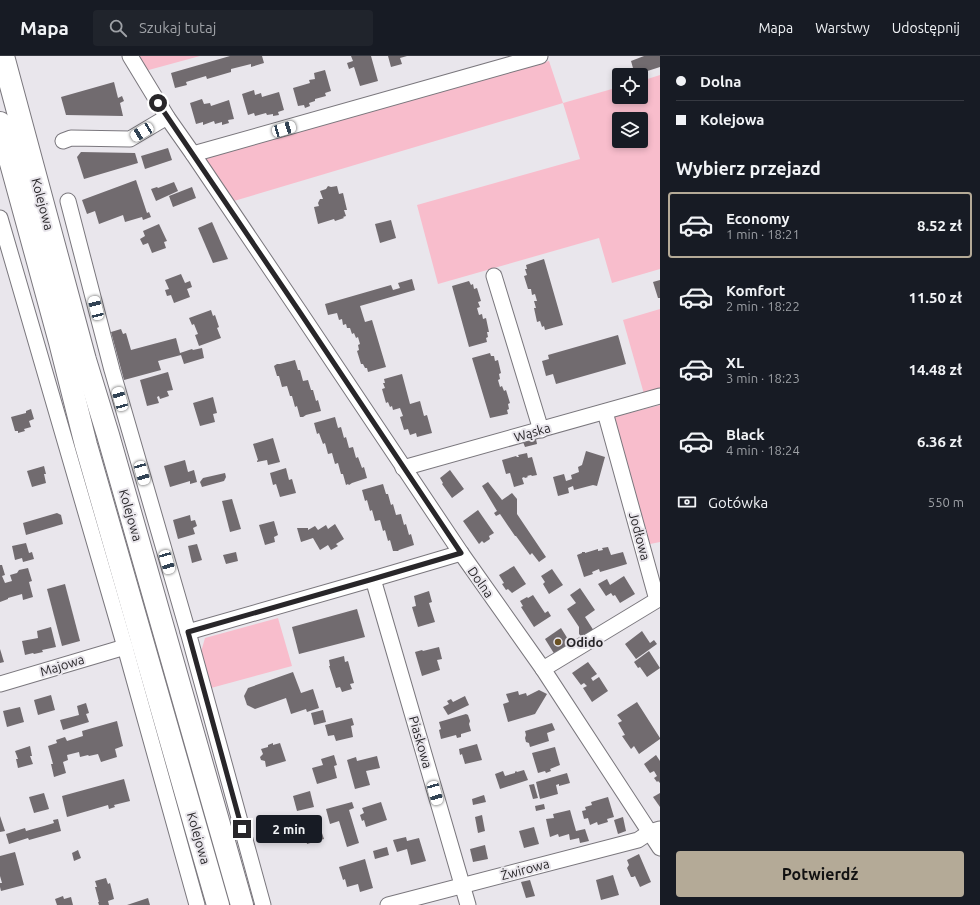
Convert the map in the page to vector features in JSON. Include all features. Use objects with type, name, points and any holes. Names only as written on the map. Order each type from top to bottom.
[{"type":"highway","name":"Kolejowa","points":[[3,56],[83,352],[242,905]]},
{"type":"highway","name":"Kolejowa","points":[[0,123],[60,342],[86,445],[218,905]]},
{"type":"street","name":"Dolna","points":[[130,56],[167,117],[299,311],[403,468],[655,830],[660,848]]},
{"type":"street","points":[[193,154],[540,56]]},
{"type":"street","points":[[63,141],[71,138],[130,139],[167,117]]},
{"type":"street","name":"Kolejowa","points":[[68,201],[112,370],[188,632],[263,905]]},
{"type":"street","name":"Kolejowa","points":[[0,218],[6,261],[125,646],[197,905]]},
{"type":"street","points":[[494,276],[541,430]]},
{"type":"street","name":"Wąska","points":[[403,468],[660,396]]},
{"type":"street","name":"Jodłowa","points":[[542,669],[657,600],[605,412]]},
{"type":"street","points":[[188,632],[461,553]]},
{"type":"street","name":"Piaskowa","points":[[373,579],[468,905]]},
{"type":"street","name":"Majowa","points":[[0,684],[125,646]]},
{"type":"street","name":"Żwirowa","points":[[388,905],[638,840],[655,830]]},
{"type":"shaded area","points":[[139,56],[200,56],[145,71]]},
{"type":"shaded area","points":[[549,61],[563,103],[234,201],[203,155]]},
{"type":"shaded area","points":[[660,75],[660,269],[612,283],[599,238],[438,284],[417,205],[580,159],[563,103],[612,89],[612,104],[648,104],[648,79]]},
{"type":"shaded area","points":[[660,309],[660,389],[644,394],[623,320]]},
{"type":"shaded area","points":[[660,405],[660,542],[650,544],[614,417]]},
{"type":"shaded area","points":[[278,618],[292,666],[211,688],[201,652],[205,638]]},
{"type":"building","points":[[230,56],[262,56],[264,63],[251,67],[251,64],[231,69],[231,72],[207,79],[206,76],[186,82],[187,85],[175,88],[171,73]]},
{"type":"building","points":[[351,56],[371,56],[378,81],[360,86],[354,67],[349,69],[347,63],[353,61]]},
{"type":"building","points":[[388,56],[407,56],[400,58],[402,64],[391,67]]},
{"type":"building","points":[[644,56],[660,56],[660,67],[648,71],[648,68],[633,68],[631,61]]},
{"type":"building","points":[[325,70],[331,91],[325,93],[326,96],[315,99],[315,101],[309,103],[310,106],[305,108],[304,105],[298,106],[293,88],[310,83],[309,80],[315,79],[314,73]]},
{"type":"building","points":[[114,82],[118,98],[122,96],[124,101],[120,103],[123,116],[66,115],[61,97]]},
{"type":"building","points":[[254,90],[255,95],[261,93],[262,97],[279,92],[284,110],[278,112],[279,115],[273,116],[273,114],[267,115],[266,113],[255,116],[254,113],[248,115],[242,94]]},
{"type":"building","points":[[202,99],[204,104],[210,103],[211,106],[229,100],[234,119],[228,120],[229,123],[222,125],[222,122],[215,124],[214,121],[203,125],[203,122],[196,124],[190,103]]},
{"type":"building","points":[[168,148],[172,160],[145,169],[141,156]]},
{"type":"building","points":[[81,152],[135,153],[138,163],[84,179],[77,157]]},
{"type":"building","points":[[136,180],[147,213],[149,212],[151,217],[143,220],[142,217],[125,222],[123,215],[99,224],[95,211],[87,214],[82,200]]},
{"type":"building","points":[[174,182],[178,191],[156,201],[151,189]]},
{"type":"building","points":[[328,186],[337,186],[339,194],[343,193],[347,210],[344,210],[346,216],[335,221],[334,219],[318,224],[314,207],[319,206],[318,203],[320,199],[323,199],[320,191],[326,189]]},
{"type":"building","points":[[192,187],[196,198],[173,207],[169,196]]},
{"type":"building","points":[[391,220],[396,238],[380,243],[375,224]]},
{"type":"building","points":[[212,222],[228,259],[213,263],[198,228]]},
{"type":"building","points":[[159,224],[167,241],[164,242],[166,248],[152,253],[148,243],[143,245],[140,239],[145,236],[143,231]]},
{"type":"building","points":[[544,259],[563,325],[545,330],[540,321],[537,322],[534,301],[537,301],[535,294],[532,295],[531,289],[528,289],[524,276],[527,275],[525,269],[527,269],[526,265]]},
{"type":"building","points":[[181,274],[185,283],[190,281],[192,287],[187,289],[190,297],[174,303],[171,295],[167,296],[165,290],[169,289],[165,280]]},
{"type":"building","points":[[412,279],[415,290],[360,306],[365,322],[372,320],[386,367],[368,372],[367,368],[361,364],[357,351],[359,350],[358,345],[360,344],[358,337],[356,338],[354,333],[352,334],[350,328],[347,328],[346,324],[343,325],[342,319],[339,320],[337,313],[328,315],[325,304],[391,285],[393,290],[400,288],[398,283]]},
{"type":"building","points":[[660,280],[660,298],[658,298],[653,282]]},
{"type":"building","points":[[469,281],[471,285],[473,284],[474,289],[477,288],[481,301],[478,302],[480,307],[477,308],[479,315],[482,314],[483,319],[486,318],[489,332],[487,332],[487,342],[469,347],[452,286]]},
{"type":"building","points":[[211,310],[213,316],[215,315],[219,327],[217,328],[221,338],[199,346],[195,335],[198,334],[194,324],[192,325],[189,318]]},
{"type":"building","points":[[121,329],[123,334],[126,333],[131,350],[176,338],[180,353],[192,349],[202,348],[204,358],[184,364],[181,355],[158,361],[161,370],[124,380],[111,332]]},
{"type":"building","points":[[618,335],[626,364],[556,384],[553,374],[546,376],[542,361],[549,359],[548,355]]},
{"type":"building","points":[[490,353],[491,356],[494,356],[495,361],[498,360],[501,373],[499,374],[500,379],[498,380],[500,387],[502,386],[504,391],[506,390],[510,403],[508,404],[508,414],[490,418],[472,358]]},
{"type":"building","points":[[295,360],[303,381],[308,380],[316,401],[318,400],[321,411],[303,417],[300,417],[297,406],[295,407],[287,386],[282,387],[274,366]]},
{"type":"building","points":[[168,372],[173,390],[167,391],[169,396],[160,399],[159,396],[157,397],[159,403],[147,406],[140,380]]},
{"type":"building","points":[[402,374],[410,404],[420,401],[424,416],[427,415],[432,433],[417,437],[416,433],[410,435],[408,429],[404,430],[400,417],[403,416],[400,408],[393,410],[392,406],[390,407],[388,402],[386,403],[382,389],[385,388],[383,383],[385,383],[384,379]]},
{"type":"building","points":[[213,397],[217,413],[213,414],[215,422],[200,426],[193,403]]},
{"type":"building","points":[[31,409],[34,419],[29,421],[31,427],[18,433],[18,431],[15,431],[11,417],[26,413],[26,411]]},
{"type":"building","points":[[335,417],[338,428],[341,427],[344,438],[346,437],[349,448],[353,447],[356,458],[358,457],[362,468],[364,467],[367,478],[349,485],[346,485],[338,463],[335,464],[332,453],[328,454],[325,443],[323,444],[319,433],[317,434],[314,423]]},
{"type":"building","points":[[273,438],[280,462],[268,465],[267,460],[257,462],[258,460],[253,444]]},
{"type":"building","points":[[536,439],[537,444],[525,447],[523,442]]},
{"type":"building","points":[[586,451],[605,457],[597,486],[593,485],[574,490],[573,486],[568,488],[569,493],[558,496],[553,477],[564,474],[566,481],[572,479],[571,475],[579,472],[578,467],[582,465]]},
{"type":"building","points":[[527,453],[528,458],[532,457],[537,475],[522,478],[524,484],[514,487],[510,473],[506,474],[502,460],[516,456],[519,457],[518,455]]},
{"type":"building","points":[[185,460],[188,472],[194,470],[197,482],[190,484],[190,481],[170,487],[164,466]]},
{"type":"building","points":[[44,466],[46,483],[32,487],[27,471]]},
{"type":"building","points":[[286,468],[289,480],[292,479],[296,493],[280,497],[276,484],[273,485],[270,473]]},
{"type":"building","points":[[450,470],[464,489],[452,498],[442,484],[443,483],[440,478]]},
{"type":"building","points":[[225,473],[226,477],[224,481],[202,487],[200,482],[203,478]]},
{"type":"building","points":[[488,482],[502,500],[512,493],[517,499],[517,514],[546,557],[539,562],[532,553],[530,555],[500,514],[496,516],[494,513],[497,511],[482,486]]},
{"type":"building","points":[[383,484],[391,505],[393,504],[396,515],[401,514],[409,535],[411,534],[414,545],[398,551],[393,551],[385,530],[383,531],[380,520],[375,521],[367,500],[365,501],[362,490]]},
{"type":"building","points":[[232,499],[241,529],[230,532],[222,501]]},
{"type":"building","points":[[478,510],[494,533],[489,536],[490,539],[484,543],[482,541],[479,544],[463,521]]},
{"type":"building","points":[[57,513],[61,515],[63,524],[26,535],[23,523]]},
{"type":"building","points":[[190,515],[191,521],[195,520],[197,526],[193,528],[195,534],[178,539],[173,520]]},
{"type":"building","points":[[274,521],[278,535],[274,537],[275,542],[265,545],[259,525]]},
{"type":"building","points":[[335,524],[344,539],[336,544],[338,546],[331,550],[328,545],[320,550],[313,538],[301,542],[297,528],[308,528],[308,530],[315,526],[318,530],[326,525],[328,529]]},
{"type":"building","points":[[26,543],[29,553],[32,552],[34,559],[23,562],[22,558],[15,560],[12,546]]},
{"type":"building","points":[[197,544],[202,560],[192,563],[188,546]]},
{"type":"building","points":[[608,547],[611,555],[623,552],[627,564],[600,572],[599,569],[592,572],[593,574],[584,577],[577,555],[582,552],[585,553],[598,549],[598,551],[603,550],[602,548]]},
{"type":"building","points":[[236,552],[238,561],[226,564],[223,555]]},
{"type":"building","points":[[0,565],[2,565],[5,575],[2,576],[5,583],[12,581],[10,575],[17,573],[19,570],[28,568],[32,581],[29,582],[33,597],[23,600],[22,594],[0,602]]},
{"type":"building","points":[[514,566],[526,584],[512,593],[508,589],[506,590],[499,575]]},
{"type":"building","points":[[552,569],[563,585],[549,594],[543,584],[545,582],[541,576]]},
{"type":"building","points":[[624,576],[635,594],[620,603],[615,595],[613,596],[611,593],[606,596],[598,584],[607,579],[610,585]]},
{"type":"building","points":[[65,584],[80,641],[62,646],[47,589]]},
{"type":"building","points":[[580,588],[595,610],[585,617],[594,631],[582,637],[579,634],[579,627],[567,609],[576,603],[570,595]]},
{"type":"building","points":[[429,591],[432,602],[429,603],[435,622],[418,627],[412,607],[416,606],[414,596]]},
{"type":"building","points":[[533,595],[545,613],[548,611],[551,616],[534,627],[521,607],[523,606],[520,601]]},
{"type":"building","points":[[357,609],[365,637],[299,654],[292,627]]},
{"type":"building","points":[[51,627],[56,647],[42,650],[43,652],[25,655],[22,641],[38,638],[37,631]]},
{"type":"building","name":"Odido","points":[[561,628],[571,644],[555,655],[545,639]]},
{"type":"building","points":[[642,631],[650,643],[654,640],[657,644],[636,659],[625,644]]},
{"type":"building","points":[[439,647],[442,659],[437,660],[440,670],[422,676],[415,652]]},
{"type":"building","points":[[0,649],[4,662],[0,663]]},
{"type":"building","points":[[649,651],[660,668],[647,677],[640,667],[638,668],[634,662]]},
{"type":"building","points":[[344,656],[345,662],[348,661],[354,683],[350,684],[352,689],[342,692],[340,687],[336,688],[329,666],[329,660]]},
{"type":"building","points":[[588,662],[597,674],[591,678],[593,681],[599,677],[608,691],[592,702],[583,688],[587,686],[584,683],[581,685],[572,673]]},
{"type":"building","points":[[293,672],[301,693],[313,689],[319,708],[307,712],[306,709],[291,714],[286,698],[255,709],[247,705],[244,696],[248,688]]},
{"type":"building","points":[[539,690],[547,694],[535,714],[508,722],[503,704],[509,702],[506,694],[518,691],[519,695],[526,693],[527,696]]},
{"type":"building","points":[[51,695],[55,710],[38,715],[34,700]]},
{"type":"building","points":[[465,696],[469,705],[448,715],[443,707],[449,704],[447,701],[451,699],[453,702]]},
{"type":"building","points":[[637,702],[660,738],[639,754],[634,746],[631,749],[622,736],[625,735],[618,723],[622,721],[617,715]]},
{"type":"building","points":[[86,703],[89,713],[86,714],[89,722],[63,730],[60,720],[79,715],[77,706]]},
{"type":"building","points":[[20,707],[24,722],[7,727],[3,711]]},
{"type":"building","points":[[323,710],[326,722],[314,725],[311,713]]},
{"type":"building","points":[[466,714],[468,715],[470,721],[469,724],[471,731],[461,734],[461,737],[457,738],[456,735],[441,739],[439,722]]},
{"type":"building","points":[[352,718],[354,725],[351,726],[353,737],[336,741],[334,735],[328,736],[325,725]]},
{"type":"building","points":[[117,721],[123,746],[115,749],[117,757],[101,762],[98,754],[80,757],[79,752],[67,755],[68,760],[63,762],[66,773],[54,777],[51,764],[53,764],[48,746],[57,743],[56,740],[65,737],[67,741],[83,736],[82,731]]},
{"type":"building","points":[[552,723],[555,730],[547,733],[549,741],[530,747],[529,743],[526,742],[525,731]]},
{"type":"building","points":[[273,743],[273,745],[280,743],[286,761],[266,767],[265,761],[261,760],[260,757],[263,754],[261,749],[268,747],[268,745]]},
{"type":"building","points":[[477,744],[482,760],[465,764],[462,754],[460,755],[459,749]]},
{"type":"building","points":[[30,746],[32,756],[30,756],[33,764],[18,768],[16,759],[18,759],[15,751]]},
{"type":"building","points":[[555,747],[560,765],[550,769],[551,771],[546,773],[545,771],[538,773],[532,753]]},
{"type":"building","points":[[334,755],[337,765],[334,766],[337,778],[317,784],[312,768],[323,765],[321,759]]},
{"type":"building","points":[[656,755],[660,761],[660,783],[654,778],[657,776],[654,771],[650,773],[644,764]]},
{"type":"building","points":[[377,756],[380,768],[366,771],[370,785],[355,789],[347,760],[356,757],[357,761]]},
{"type":"building","points":[[524,770],[528,780],[500,789],[495,774],[503,771],[505,776],[515,773],[516,771]]},
{"type":"building","points":[[567,773],[570,783],[559,786],[559,784],[556,785],[558,794],[540,799],[536,782]]},
{"type":"building","points":[[124,779],[130,801],[114,805],[115,807],[109,809],[108,805],[67,817],[62,796]]},
{"type":"building","points":[[534,784],[538,798],[533,799],[529,785]]},
{"type":"building","points":[[310,791],[314,807],[297,811],[293,796]]},
{"type":"building","points":[[44,793],[49,809],[34,813],[29,797]]},
{"type":"building","points":[[660,793],[660,807],[653,797]]},
{"type":"building","points":[[484,795],[486,802],[473,805],[472,799]]},
{"type":"building","points":[[608,797],[614,817],[607,819],[608,822],[598,825],[597,822],[590,825],[588,818],[584,819],[582,811],[586,810],[585,807],[592,805],[591,802]]},
{"type":"building","points":[[352,802],[354,808],[349,810],[359,843],[347,847],[339,821],[330,824],[326,809]]},
{"type":"building","points":[[381,802],[387,820],[366,827],[364,820],[362,821],[360,815],[364,813],[362,808]]},
{"type":"building","points":[[544,804],[545,809],[536,811],[535,806]]},
{"type":"building","points":[[570,810],[576,831],[585,829],[589,841],[580,843],[579,838],[570,840],[569,834],[559,837],[558,834],[550,837],[546,819],[554,818],[553,814]]},
{"type":"building","points":[[482,815],[485,831],[478,833],[475,817]]},
{"type":"building","points":[[0,816],[5,831],[0,832]]},
{"type":"building","points":[[623,817],[626,831],[618,834],[614,820]]},
{"type":"building","points":[[317,818],[324,839],[307,844],[306,838],[303,839],[302,834],[304,833],[301,822]]},
{"type":"building","points":[[58,819],[61,831],[29,840],[28,838],[9,844],[6,834],[25,828],[26,831],[44,826],[54,823],[53,820]]},
{"type":"building","points":[[534,827],[539,844],[524,848],[519,831]]},
{"type":"building","points":[[406,837],[407,841],[419,838],[426,861],[411,865],[407,849],[397,852],[393,840]]},
{"type":"building","points":[[485,845],[488,859],[473,862],[470,849]]},
{"type":"building","points":[[387,847],[389,855],[375,859],[373,851]]},
{"type":"building","points":[[78,850],[81,858],[74,861],[72,853]]},
{"type":"building","points":[[15,852],[24,885],[1,891],[0,883],[2,883],[0,876],[0,856]]},
{"type":"building","points":[[639,854],[651,882],[640,887],[635,876],[631,877],[627,868],[629,865],[627,860]]},
{"type":"building","points":[[365,859],[373,888],[360,892],[358,884],[347,887],[339,867]]},
{"type":"building","points":[[613,875],[619,895],[601,900],[596,880]]},
{"type":"building","points":[[106,878],[108,884],[110,883],[114,899],[108,901],[109,905],[99,905],[95,881]]},
{"type":"building","points":[[530,880],[535,896],[526,898],[521,882]]},
{"type":"building","points":[[63,896],[64,899],[71,897],[73,905],[57,905],[55,899]]},
{"type":"building","points":[[148,898],[150,905],[127,905]]},
{"type":"place","name":"Odido","points":[[558,642]]},
{"type":"route","points":[[158,103],[461,553],[188,632],[242,829]]}]
